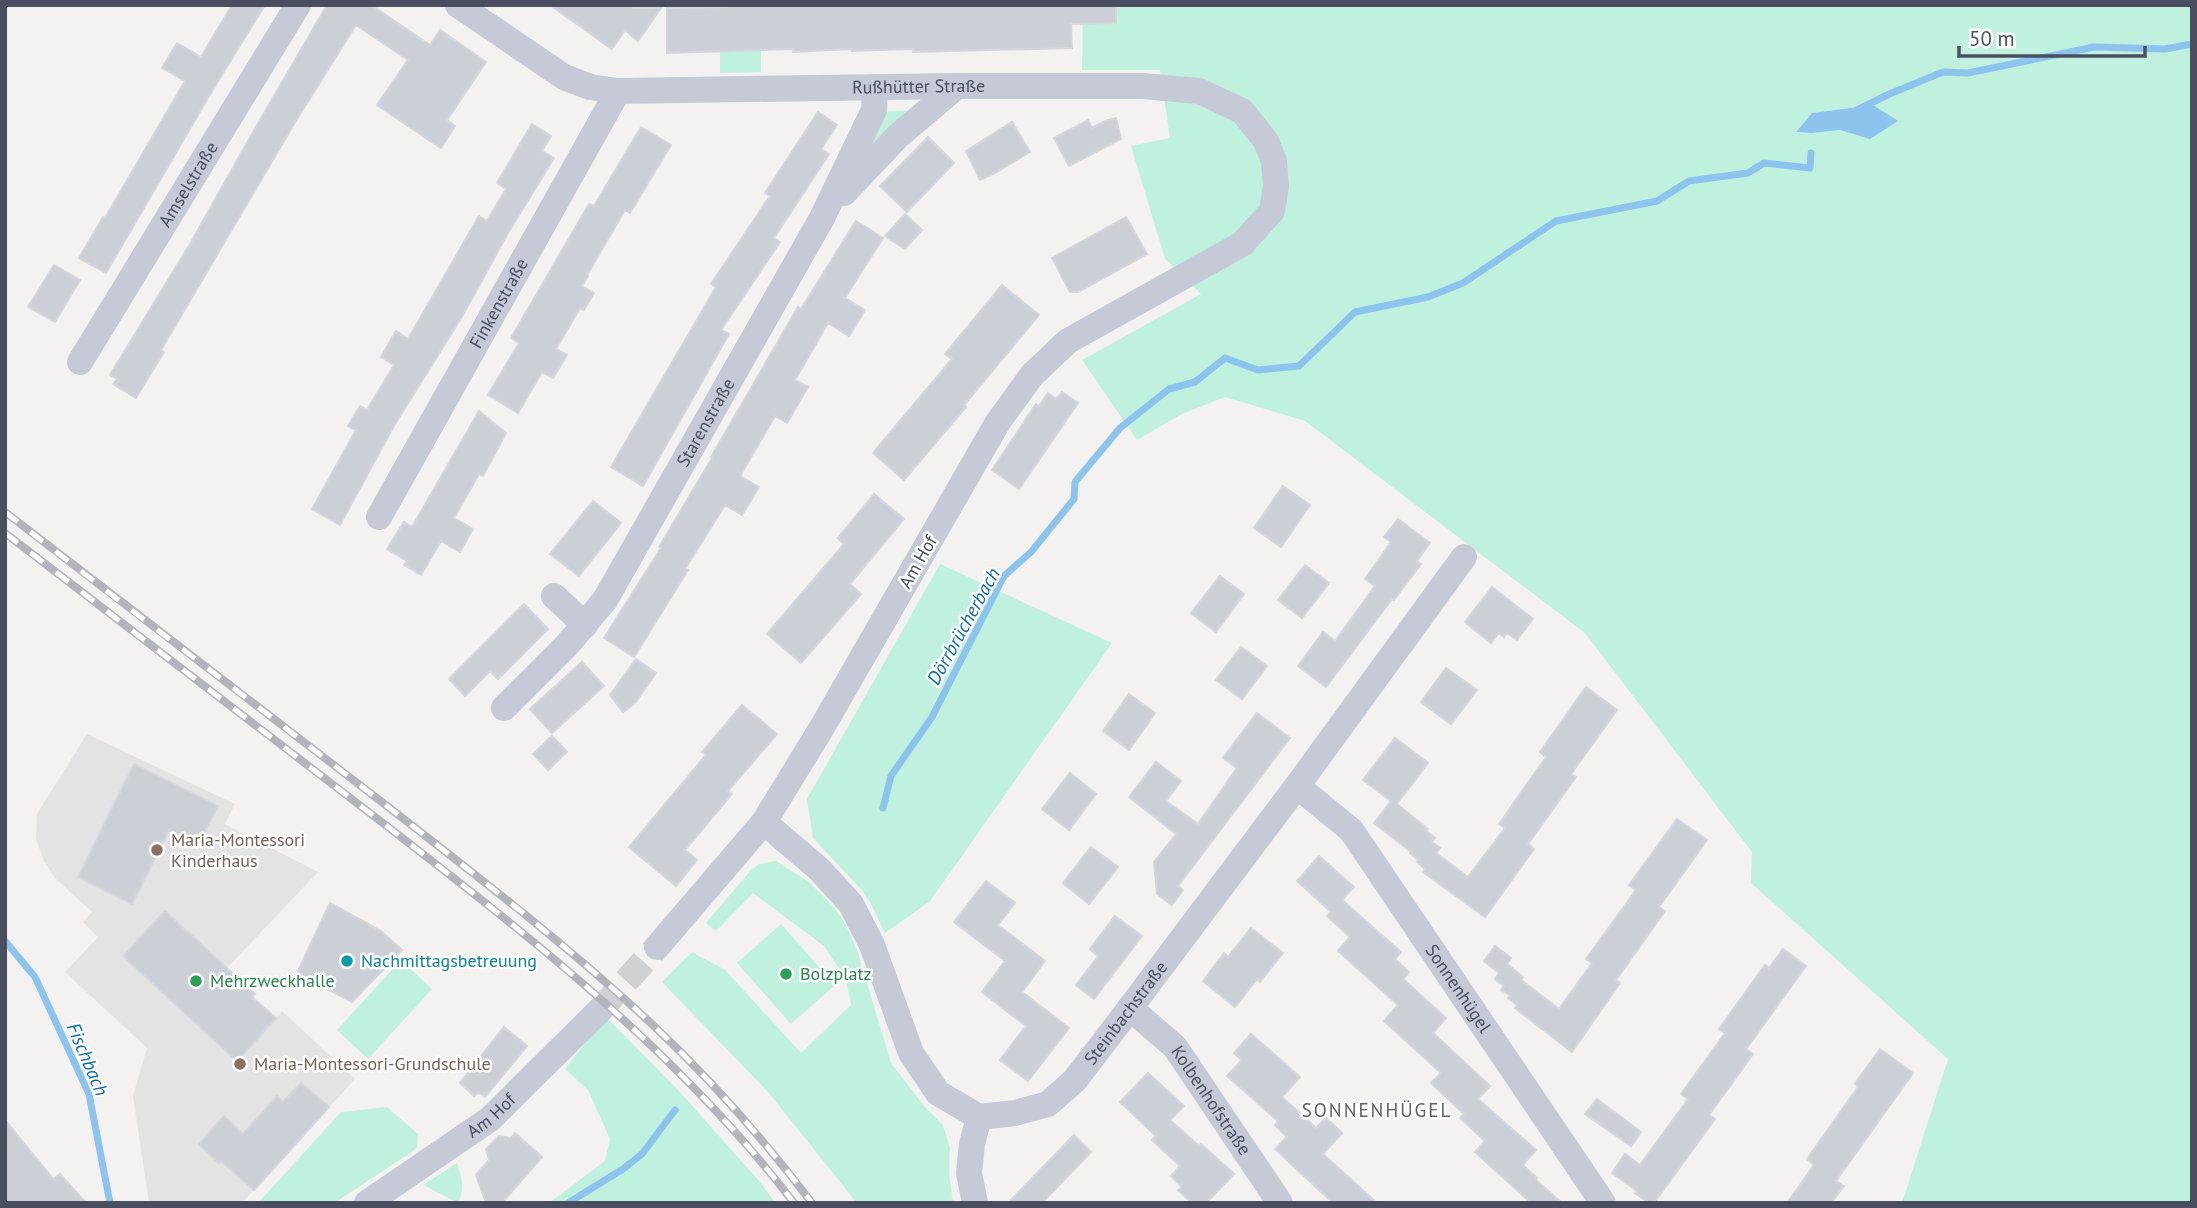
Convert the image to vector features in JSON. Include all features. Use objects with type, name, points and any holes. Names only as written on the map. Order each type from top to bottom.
[{"type":"street","name":"Amselstraße","points":[[80,362],[298,5]]},
{"type":"street","name":"Rußhütter Straße","points":[[458,5],[564,77],[590,87],[618,91],[957,86],[1143,86],[1199,91],[1242,111],[1266,141],[1274,161],[1276,186],[1272,211],[1241,244]]},
{"type":"street","name":"Starenstraße","points":[[822,218],[898,136],[957,86]]},
{"type":"street","name":"Starenstraße","points":[[504,708],[585,625],[611,589],[822,218],[874,110],[875,87]]},
{"type":"street","name":"Finkenstraße","points":[[379,517],[618,91]]},
{"type":"street","name":"Am Hof","points":[[657,947],[764,822],[821,729],[998,422],[1032,375],[1068,341],[1241,244]]},
{"type":"street","name":"Steinbachstraße","points":[[979,1117],[1015,1113],[1048,1104],[1075,1080],[1297,786],[1464,557]]},
{"type":"street","points":[[554,596],[585,625]]},
{"type":"street","name":"Sonnenhügel","points":[[1297,786],[1351,830],[1603,1203]]},
{"type":"street","points":[[764,822],[787,839],[846,896],[872,945],[911,1053],[938,1093],[979,1117],[969,1172],[975,1203]]},
{"type":"street","name":"Kolbenhofstraße","points":[[1130,1008],[1175,1047],[1280,1203]]},
{"type":"street","name":"Am Hof","points":[[367,1203],[490,1119],[600,1010]]},
{"type":"shaded area","points":[[87,734],[235,804],[225,824],[318,872],[227,968],[165,911],[237,1060],[282,1011],[355,1079],[242,1203],[149,1203],[133,1096],[147,1048],[65,972],[98,937],[83,922],[92,912],[55,878],[44,861],[36,839],[37,814]]},
{"type":"green space","points":[[1083,5],[2192,5],[2192,1203],[1902,1203],[1948,1059],[1751,883],[1752,852],[1585,633],[1305,421],[1225,397],[1182,414],[1137,440],[1082,360],[1201,294],[1165,259],[1131,146],[1170,138],[1160,70],[1082,70]],"holes":[[[1873,105],[1870,139],[1840,130],[1796,132],[1812,113]]]},
{"type":"green space","points":[[761,50],[761,72],[720,73],[720,52]]},
{"type":"green space","points":[[920,110],[856,172],[883,115],[888,111]]},
{"type":"green space","points":[[940,564],[1112,643],[930,901],[885,933],[870,902],[858,886],[813,838],[807,799]]},
{"type":"green space","points":[[776,861],[809,882],[845,923],[858,953],[891,1063],[924,1106],[943,1125],[950,1148],[949,1173],[953,1203],[857,1203],[768,1092],[662,982],[692,952],[725,970],[801,1053],[851,1005],[846,979],[824,946],[753,893],[716,931],[706,923],[751,870],[759,864]]},
{"type":"green space","name":"Bolzplatz","points":[[781,924],[835,985],[791,1024],[737,963]]},
{"type":"green space","points":[[401,960],[432,989],[368,1059],[337,1030]]},
{"type":"green space","points":[[606,1017],[679,1091],[760,1182],[775,1203],[549,1203],[605,1161],[610,1139],[588,1090],[565,1069]]},
{"type":"green space","points":[[387,1107],[418,1134],[417,1147],[412,1152],[334,1203],[258,1203],[341,1112]]},
{"type":"green space","points":[[457,1163],[462,1183],[458,1203],[423,1185]]},
{"type":"water","points":[[1873,105],[1898,121],[1870,139],[1840,130],[1796,132],[1812,113]]},
{"type":"building","points":[[232,5],[265,5],[106,273],[79,258],[185,81],[162,68],[177,43],[201,57]]},
{"type":"building","points":[[327,5],[371,5],[430,45],[440,30],[486,62],[447,120],[455,126],[441,148],[377,105],[408,60],[356,25],[294,124],[161,350],[164,352],[136,398],[113,384],[117,379],[110,375],[190,244]]},
{"type":"building","points":[[550,5],[637,5],[634,8],[661,8],[638,41],[625,30],[612,49]]},
{"type":"building","points":[[738,5],[1116,5],[1116,23],[1071,24],[1072,48],[913,52],[913,49],[852,49],[793,52],[793,49],[667,53],[667,8]]},
{"type":"building","points":[[818,112],[837,125],[821,149],[829,154],[774,238],[780,242],[721,330],[729,334],[643,486],[611,467],[716,287],[711,284],[770,196],[765,193]]},
{"type":"building","points":[[1116,118],[1121,139],[1069,166],[1054,138],[1088,120],[1092,128]]},
{"type":"building","points":[[1012,122],[1030,152],[980,180],[966,151]]},
{"type":"building","points":[[532,124],[551,136],[542,151],[554,158],[508,233],[463,315],[395,424],[340,525],[312,509],[356,430],[348,426],[360,406],[367,410],[394,365],[381,357],[396,331],[408,339],[479,216],[487,221],[506,189],[497,183]]},
{"type":"building","points":[[641,127],[671,145],[630,213],[625,210],[587,275],[582,286],[594,293],[584,310],[580,308],[556,349],[567,355],[553,378],[542,372],[518,413],[488,395],[519,343],[511,338],[589,204],[594,206]]},
{"type":"building","points":[[928,137],[954,163],[907,212],[880,186]]},
{"type":"building","points":[[905,214],[922,230],[905,249],[885,236]]},
{"type":"building","points":[[1126,217],[1147,254],[1078,292],[1070,292],[1052,258]]},
{"type":"building","points":[[856,221],[883,238],[845,298],[865,310],[849,336],[828,323],[795,380],[808,387],[787,423],[775,416],[740,476],[759,487],[742,515],[725,505],[634,657],[604,638],[661,548],[659,547],[798,307],[801,309]]},
{"type":"building","points":[[54,265],[80,280],[55,322],[28,307]]},
{"type":"building","points":[[1002,285],[1039,315],[904,480],[873,453],[952,359],[945,354]]},
{"type":"building","points":[[1062,392],[1078,403],[1019,489],[992,470],[1036,404],[1039,406],[1048,393],[1056,399]]},
{"type":"building","points":[[479,411],[506,433],[483,476],[479,474],[454,518],[473,529],[460,552],[441,541],[421,575],[404,565],[407,561],[387,549],[404,522],[412,527]]},
{"type":"building","points":[[1283,486],[1310,505],[1281,547],[1254,528]]},
{"type":"building","points":[[874,494],[904,519],[850,584],[861,594],[801,663],[767,634],[844,544],[838,538]]},
{"type":"building","points":[[593,501],[621,523],[579,576],[550,554]]},
{"type":"building","points":[[1398,519],[1430,543],[1417,561],[1421,564],[1326,687],[1298,666],[1323,632],[1335,641],[1375,586],[1365,579],[1391,542],[1384,537]]},
{"type":"building","points":[[1305,565],[1329,583],[1302,618],[1278,600]]},
{"type":"building","points":[[1220,576],[1244,594],[1216,632],[1191,613]]},
{"type":"building","points":[[1492,587],[1533,619],[1517,640],[1507,633],[1504,637],[1499,633],[1491,643],[1465,622]]},
{"type":"building","points":[[524,604],[548,629],[498,679],[490,671],[465,696],[449,679]]},
{"type":"building","points":[[1241,647],[1267,666],[1242,699],[1216,680]]},
{"type":"building","points":[[636,659],[656,673],[635,703],[623,712],[610,695]]},
{"type":"building","points":[[582,662],[604,686],[552,733],[530,709]]},
{"type":"building","points":[[1446,668],[1477,690],[1451,724],[1421,702]]},
{"type":"building","points":[[1586,687],[1617,710],[1571,774],[1576,777],[1528,844],[1534,849],[1485,917],[1423,872],[1425,869],[1411,852],[1374,823],[1391,801],[1363,780],[1395,738],[1428,763],[1397,804],[1428,829],[1426,831],[1435,838],[1432,842],[1440,848],[1436,853],[1468,877],[1505,828],[1499,824],[1546,757],[1540,752]]},
{"type":"building","points":[[1129,694],[1155,713],[1129,750],[1103,731]]},
{"type":"building","points":[[742,705],[777,734],[728,791],[732,794],[685,850],[697,860],[676,886],[629,847],[706,755],[702,752]]},
{"type":"building","points":[[1257,713],[1290,738],[1178,886],[1183,890],[1172,905],[1157,894],[1154,862],[1176,834],[1129,797],[1156,762],[1181,781],[1166,801],[1198,824],[1237,768],[1223,758]]},
{"type":"building","points":[[552,736],[567,752],[548,770],[533,754]]},
{"type":"building","points":[[134,764],[218,806],[198,845],[169,830],[132,904],[78,877]]},
{"type":"building","points":[[1070,773],[1096,794],[1069,830],[1042,809]]},
{"type":"building","points":[[1677,819],[1707,840],[1659,907],[1665,911],[1616,980],[1620,983],[1572,1052],[1515,1008],[1517,1005],[1508,998],[1510,995],[1501,990],[1504,986],[1495,979],[1499,973],[1484,961],[1495,946],[1511,958],[1507,964],[1523,977],[1521,980],[1559,1009],[1592,963],[1586,959],[1636,890],[1629,885]]},
{"type":"building","points":[[1091,847],[1118,867],[1089,904],[1063,883]]},
{"type":"building","points":[[1319,856],[1354,887],[1342,900],[1401,952],[1395,959],[1409,972],[1403,979],[1446,1018],[1433,1033],[1490,1086],[1478,1099],[1536,1150],[1523,1165],[1562,1203],[1531,1203],[1475,1152],[1485,1141],[1460,1118],[1464,1114],[1431,1083],[1441,1073],[1384,1021],[1398,1005],[1338,951],[1350,937],[1327,916],[1331,912],[1297,881]]},
{"type":"building","points":[[986,881],[1015,903],[998,925],[1045,961],[1022,992],[1069,1028],[1028,1081],[1000,1060],[1026,1026],[982,992],[1005,961],[954,922]]},
{"type":"building","name":"Nachmittagsbetreuung","points":[[330,903],[381,931],[402,950],[352,1002],[297,973]]},
{"type":"building","name":"Mehrzweckhalle","points":[[165,911],[255,994],[252,997],[276,1018],[237,1061],[123,956]]},
{"type":"building","points":[[1115,916],[1142,936],[1094,999],[1076,985],[1098,956],[1090,949]]},
{"type":"building","points":[[1251,928],[1283,953],[1260,982],[1257,979],[1235,1007],[1203,981],[1224,953],[1228,957]]},
{"type":"building","points":[[1783,949],[1806,966],[1746,1049],[1753,1054],[1709,1115],[1715,1119],[1654,1203],[1649,1203],[1612,1173],[1625,1154],[1640,1165],[1688,1099],[1681,1094],[1725,1033],[1719,1029],[1765,965],[1769,968]]},
{"type":"building","points":[[504,1027],[527,1046],[485,1097],[478,1092],[474,1096],[460,1083]]},
{"type":"building","points":[[1251,1034],[1300,1077],[1282,1097],[1316,1128],[1326,1118],[1342,1133],[1323,1154],[1377,1203],[1333,1203],[1275,1149],[1287,1137],[1275,1125],[1278,1121],[1227,1076],[1242,1060],[1234,1053]]},
{"type":"building","points":[[1880,1049],[1913,1073],[1836,1181],[1844,1186],[1831,1203],[1787,1203],[1814,1165],[1807,1159],[1858,1087],[1855,1084]]},
{"type":"building","points":[[1148,1073],[1184,1106],[1170,1120],[1234,1174],[1206,1203],[1192,1203],[1178,1190],[1182,1187],[1171,1176],[1180,1166],[1152,1140],[1156,1136],[1120,1102]]},
{"type":"building","points":[[301,1083],[329,1107],[254,1190],[199,1144],[224,1116],[243,1134],[277,1096],[283,1102]]},
{"type":"building","points":[[1597,1099],[1641,1132],[1631,1146],[1585,1114]]},
{"type":"building","points":[[5,1120],[53,1179],[60,1174],[86,1203],[5,1203]]},
{"type":"building","points":[[515,1133],[542,1157],[502,1203],[486,1203],[476,1175],[489,1160],[486,1149],[499,1136],[511,1138]]},
{"type":"building","points":[[1074,1135],[1091,1152],[1042,1203],[1008,1203]]},
{"type":"waterway","name":"Dörrbrücherbach","points":[[1857,110],[1943,72],[1968,73],[2094,47],[2165,49],[2192,44]]},
{"type":"waterway","name":"Dörrbrücherbach","points":[[883,808],[891,776],[932,717],[1004,576],[1031,552],[1074,499],[1075,482],[1120,428],[1169,389],[1195,382],[1225,358],[1258,370],[1299,366],[1355,312],[1428,297],[1463,283],[1556,221],[1657,201],[1689,181],[1748,173],[1764,163],[1810,168],[1811,153]]},
{"type":"waterway","name":"Fischbach","points":[[5,941],[35,977],[89,1094],[110,1203]]},
{"type":"waterway","name":"Dörrbrücherbach","points":[[568,1203],[642,1154],[675,1110]]},
{"type":"tunnel","points":[[600,1010],[657,947]]},
{"type":"railway","points":[[5,512],[455,859],[590,969],[655,1027],[717,1090],[757,1134],[812,1203]]},
{"type":"railway","points":[[5,533],[435,863],[545,952],[599,998],[702,1096],[794,1203]]},
{"type":"place","name":"Maria-Montessori Kinderhaus","points":[[157,850]]},
{"type":"place","name":"Nachmittagsbetreuung","points":[[347,961]]},
{"type":"place","name":"Bolzplatz","points":[[786,974]]},
{"type":"place","name":"Mehrzweckhalle","points":[[196,981]]},
{"type":"place","name":"Maria-Montessori-Grundschule","points":[[240,1064]]},
{"type":"district","name":"SONNENHÜGEL","points":[[1377,1110]]}]
